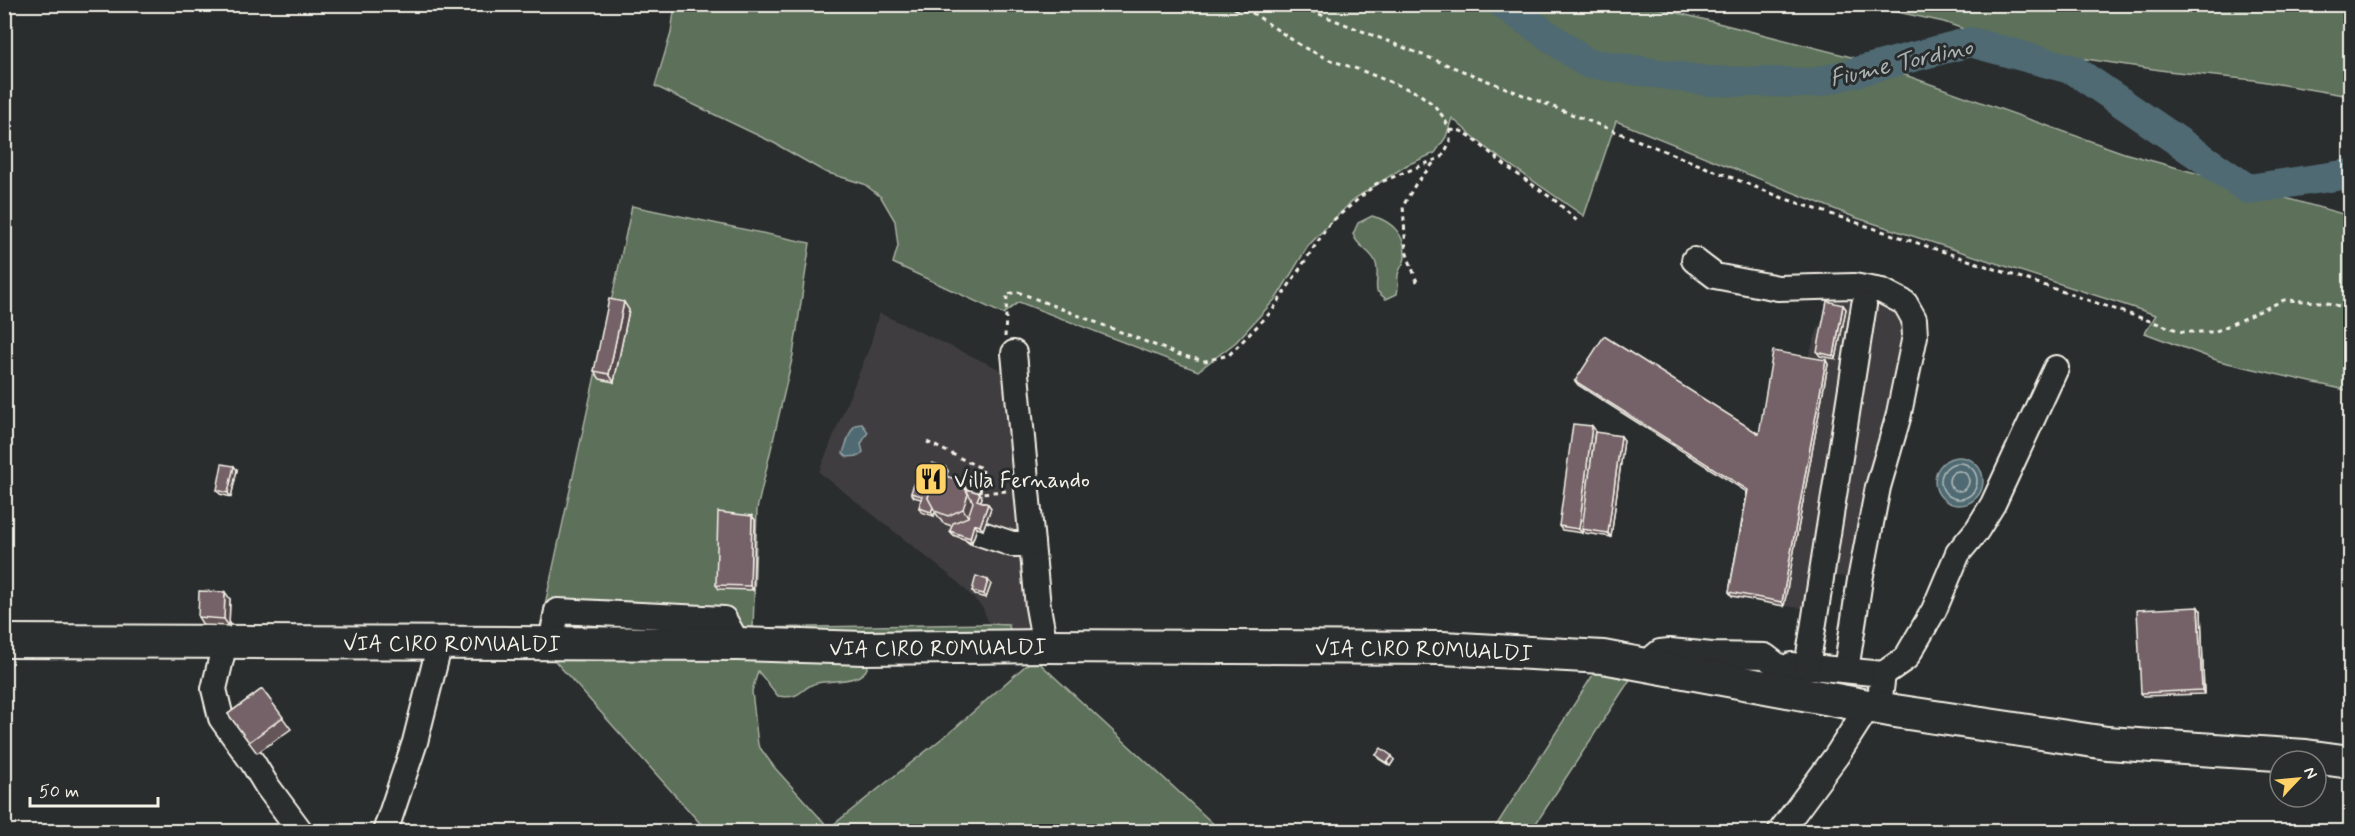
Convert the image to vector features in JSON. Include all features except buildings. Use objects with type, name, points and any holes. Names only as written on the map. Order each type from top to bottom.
[{"type":"main road","name":"VIA CIRO ROMUALDI","points":[[4,641],[738,644],[864,648],[1044,646],[1442,648],[1604,657],[1652,666],[1781,679],[1874,706],[2107,743],[2306,756],[2350,762]]},
{"type":"street","points":[[1694,260],[1715,276],[1767,286],[1803,289],[1854,286],[1882,291],[1905,303],[1914,319],[1916,336],[1898,418],[1878,488],[1846,670]]},
{"type":"street","points":[[1807,667],[1864,305]]},
{"type":"street","points":[[1014,353],[1044,646]]},
{"type":"street","points":[[1780,831],[1874,706],[1883,674],[1905,658],[1934,610],[1958,553],[1977,530],[1993,504],[2056,368]]},
{"type":"street","points":[[975,532],[1012,544],[1032,544]]},
{"type":"street","points":[[223,643],[214,689],[222,718],[254,763],[267,786],[301,831]]},
{"type":"street","points":[[385,831],[415,742],[440,644]]},
{"type":"street","points":[[1781,679],[1791,665],[1883,674]]},
{"type":"path","points":[[1226,4],[1240,11],[1288,4]]},
{"type":"path","points":[[1294,4],[1783,198],[2183,332],[2214,332],[2284,300],[2324,303],[2350,309]]},
{"type":"path","points":[[1248,10],[1275,30],[1321,56],[1418,93],[1434,105],[1450,130],[1450,142],[1442,157],[1415,185],[1403,206],[1406,251],[1417,282]]},
{"type":"path","points":[[1450,130],[1461,131],[1470,136],[1506,166],[1557,202],[1578,222]]},
{"type":"path","points":[[1014,353],[1004,335],[1005,306],[1007,294],[1018,292],[1180,355],[1205,361],[1229,355],[1272,311],[1330,224],[1376,184],[1438,159]]},
{"type":"path","points":[[927,442],[984,469],[980,493],[1027,490]]},
{"type":"shaded area","points":[[1842,294],[1890,302],[1910,319],[1855,578],[1836,576],[1829,611],[1784,606],[1828,365],[1807,361],[1829,305]]},
{"type":"shaded area","name":"Villa Fernando","points":[[879,313],[1012,375],[1051,635],[1011,635],[1009,625],[989,624],[983,608],[957,581],[819,472],[870,346]]},
{"type":"green space","points":[[675,5],[1647,5],[1863,60],[2124,153],[2350,216],[2350,391],[2219,361],[2145,333],[2156,315],[1854,217],[1616,121],[1584,216],[1490,151],[1452,118],[1446,137],[1435,153],[1407,165],[1354,199],[1308,246],[1277,297],[1236,342],[1198,371],[1019,302],[1003,314],[893,263],[898,246],[895,221],[881,197],[864,184],[825,172],[774,143],[655,86],[671,33]]},
{"type":"green space","points":[[1865,5],[2350,5],[2350,96],[2254,80],[2167,71],[2019,49],[1944,22]]},
{"type":"green space","points":[[632,206],[810,243],[793,355],[757,509],[753,628],[989,624],[1009,625],[1011,635],[539,632]]},
{"type":"green space","points":[[1372,216],[1386,221],[1396,230],[1405,249],[1405,259],[1398,275],[1397,294],[1386,299],[1377,291],[1375,261],[1357,242],[1353,234],[1358,223]]},
{"type":"green space","points":[[547,652],[868,656],[865,672],[859,676],[852,679],[817,683],[798,694],[786,697],[778,696],[758,671],[752,691],[758,745],[774,767],[829,828],[955,728],[1034,658],[1221,831],[707,831]]},
{"type":"green space","points":[[1598,667],[1633,675],[1531,831],[1492,832]]},
{"type":"water","points":[[862,424],[868,432],[861,444],[863,452],[859,456],[847,457],[843,453],[850,433],[855,425]]},
{"type":"water","points":[[1959,457],[1976,464],[1983,481],[1976,498],[1959,505],[1942,498],[1935,481],[1942,464]]},
{"type":"waterway","name":"Fiume Tordino","points":[[1503,4],[1587,63],[1708,81],[1814,83],[1970,42],[2074,70],[2248,189],[2350,174]]},
{"type":"place","name":"Villa Fernando","points":[[931,479]]}]
